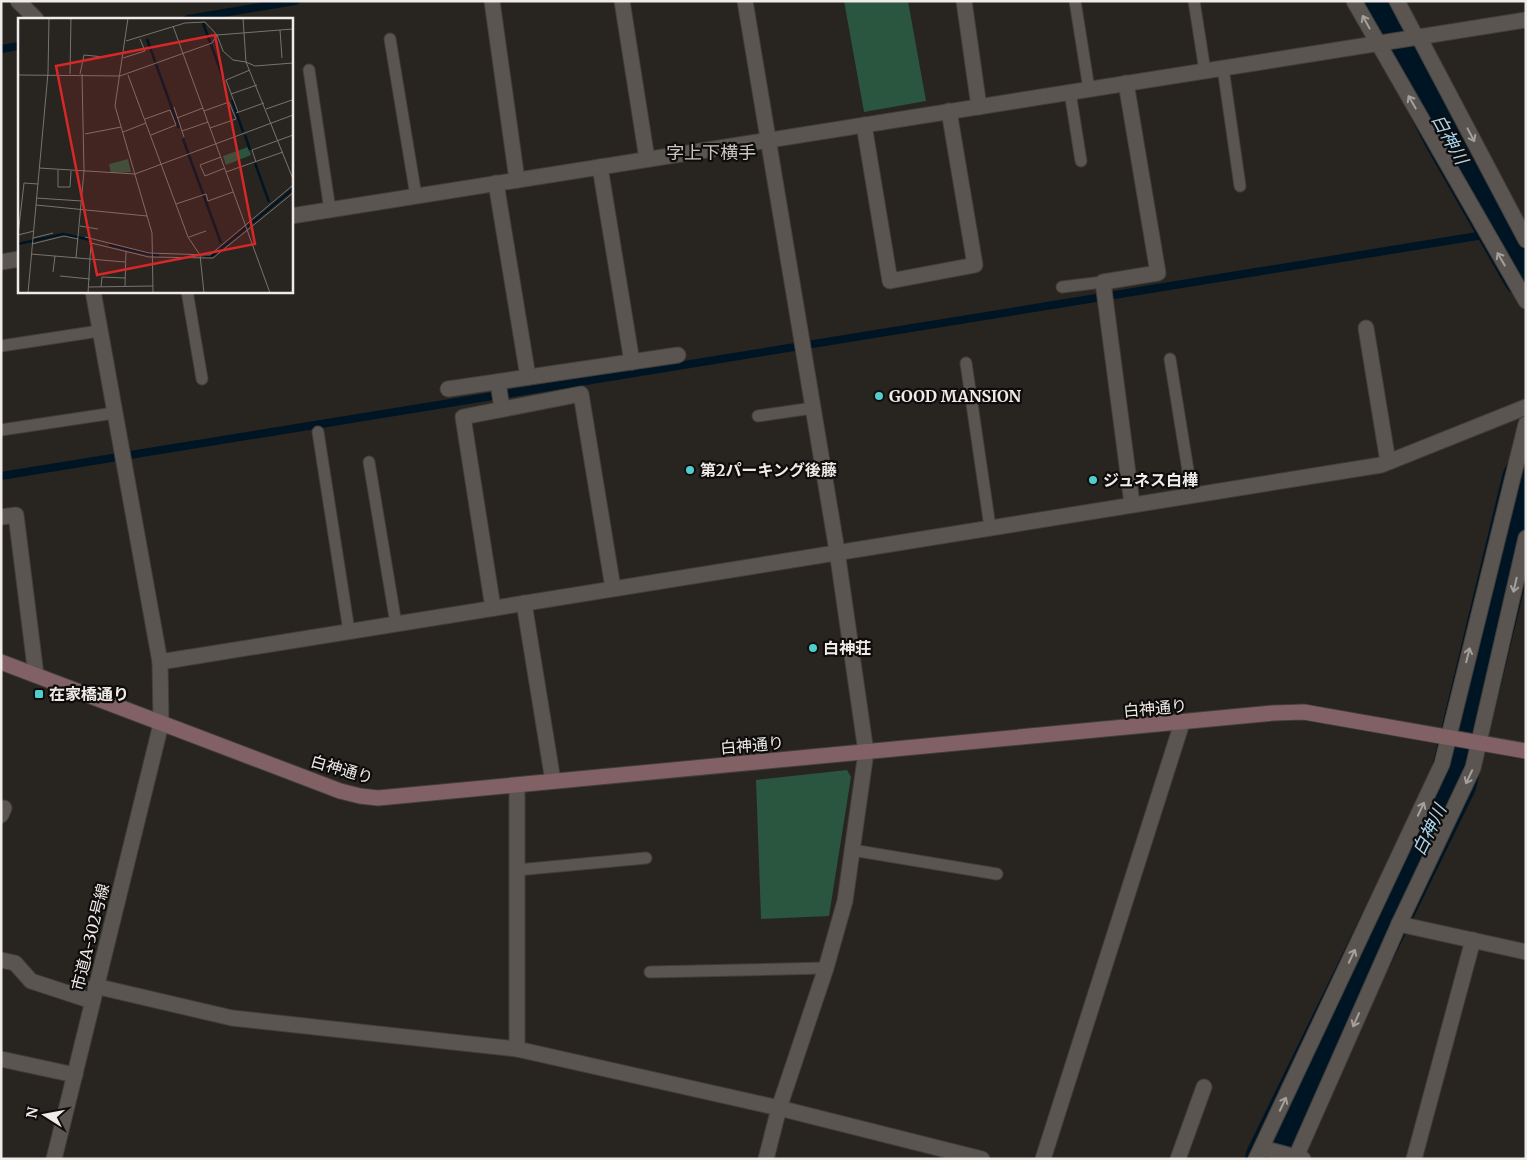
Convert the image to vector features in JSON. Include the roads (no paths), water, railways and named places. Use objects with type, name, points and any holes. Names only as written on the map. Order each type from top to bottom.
[{"type":"street","points":[[18,1],[35,18]]},
{"type":"street","points":[[492,1],[517,180]]},
{"type":"street","points":[[622,1],[647,159]]},
{"type":"street","points":[[745,1],[837,551],[866,752],[845,901],[826,968],[779,1108],[766,1159]]},
{"type":"street","points":[[964,1],[980,106]]},
{"type":"street","points":[[1354,1],[1526,301]]},
{"type":"street","points":[[1397,1],[1416,37],[1421,41],[1526,240]]},
{"type":"street","points":[[292,216],[1526,20]]},
{"type":"street","points":[[1126,83],[1158,273],[1103,282],[1132,504]]},
{"type":"street","points":[[864,125],[890,281],[976,265],[949,111]]},
{"type":"street","points":[[600,167],[632,362]]},
{"type":"street","points":[[496,183],[528,377]]},
{"type":"street","points":[[1,262],[18,259]]},
{"type":"street","name":"市道A-302号線","points":[[54,1159],[160,724],[160,662],[93,292]]},
{"type":"street","points":[[1366,328],[1388,462]]},
{"type":"street","points":[[448,389],[678,354]]},
{"type":"street","points":[[498,382],[502,409]]},
{"type":"street","points":[[493,608],[463,417],[581,394],[613,588]]},
{"type":"street","points":[[160,662],[1388,462],[1526,407]]},
{"type":"street","points":[[1526,424],[1451,737],[1442,764],[1267,1152],[1300,1158],[1399,924],[1473,768],[1476,742],[1526,538]]},
{"type":"street","points":[[1,517],[16,515],[36,675]]},
{"type":"street","points":[[524,603],[553,781]]},
{"type":"street","name":"白神通り","points":[[1,662],[160,724],[360,796],[378,798],[1304,712],[1526,751]]},
{"type":"street","points":[[1043,1159],[1182,723]]},
{"type":"street","points":[[517,785],[517,1049]]},
{"type":"street","points":[[1399,924],[1526,952]]},
{"type":"street","points":[[1414,1159],[1473,940]]},
{"type":"street","points":[[1,960],[15,963],[31,981],[92,1001]]},
{"type":"street","points":[[95,986],[232,1018],[517,1049],[779,1108],[982,1159]]},
{"type":"street","points":[[1,1059],[75,1076]]},
{"type":"street","points":[[1178,1159],[1204,1087]]},
{"type":"lane","points":[[1075,1],[1090,89]]},
{"type":"lane","points":[[1194,1],[1205,71]]},
{"type":"lane","points":[[390,39],[416,196]]},
{"type":"lane","points":[[1223,68],[1240,186]]},
{"type":"lane","points":[[309,70],[330,210]]},
{"type":"lane","points":[[1070,92],[1081,161]]},
{"type":"lane","points":[[1062,287],[1103,282]]},
{"type":"lane","points":[[187,292],[202,379]]},
{"type":"lane","points":[[1,346],[99,331]]},
{"type":"lane","points":[[1170,359],[1192,495]]},
{"type":"lane","points":[[966,363],[990,527]]},
{"type":"lane","points":[[758,416],[813,408]]},
{"type":"lane","points":[[1,430],[114,413]]},
{"type":"lane","points":[[318,432],[349,631]]},
{"type":"lane","points":[[369,462],[396,624]]},
{"type":"lane","points":[[852,850],[997,874]]},
{"type":"lane","points":[[517,870],[646,858]]},
{"type":"lane","points":[[650,972],[826,968]]},
{"type":"waterway","points":[[194,18],[295,1]]},
{"type":"waterway","name":"白神川","points":[[1379,1],[1445,132],[1526,274]]},
{"type":"waterway","points":[[1,49],[18,46]]},
{"type":"waterway","points":[[1,476],[1502,232]]},
{"type":"waterway","name":"白神川","points":[[1269,1159],[1453,782],[1526,479]]},
{"type":"place","name":"GOOD MANSION","points":[[879,396]]},
{"type":"place","name":"第2パーキング後藤","points":[[690,470]]},
{"type":"place","name":"ジュネス白樺","points":[[1093,480]]},
{"type":"place","name":"白神荘","points":[[813,648]]},
{"type":"place","name":"在家橋通り","points":[[39,694]]},
{"type":"district","name":"字上下横手","points":[[711,152]]}]
